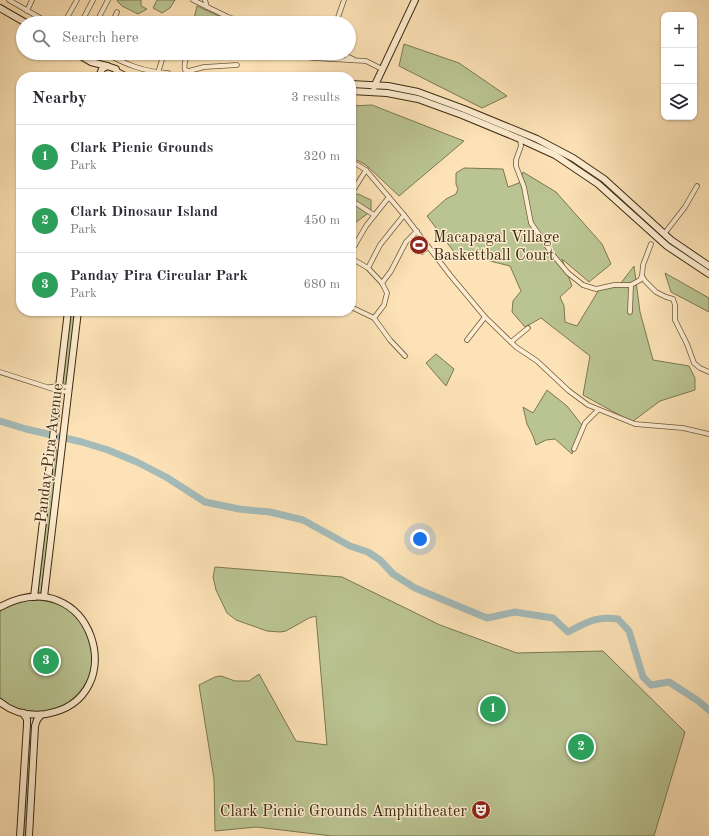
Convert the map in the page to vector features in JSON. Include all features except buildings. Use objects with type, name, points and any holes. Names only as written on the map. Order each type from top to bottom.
[{"type":"main road","points":[[374,89],[415,0]]},
{"type":"main road","points":[[0,8],[16,17]]},
{"type":"main road","points":[[88,60],[113,67],[117,72]]},
{"type":"main road","points":[[91,62],[97,72]]},
{"type":"main road","points":[[101,72],[102,69],[107,66]]},
{"type":"main road","points":[[356,85],[418,99],[462,115],[555,155],[598,184],[667,246],[709,274]]},
{"type":"main road","points":[[356,91],[401,89],[436,98],[523,133],[558,150],[604,179],[664,234],[687,252],[709,266]]},
{"type":"main road","name":"Panday Pira Avenue","points":[[34,597],[67,316]]},
{"type":"main road","name":"Panday Pira Avenue","points":[[44,597],[77,316]]},
{"type":"main road","points":[[0,608],[16,600],[34,597],[44,597],[65,604],[76,612],[83,620],[93,640],[95,652],[95,664],[92,676],[87,686],[81,696],[62,709],[41,715],[23,713],[12,710],[0,702]]},
{"type":"main road","points":[[20,836],[27,722],[23,713]]},
{"type":"main road","points":[[29,836],[35,726],[41,715]]},
{"type":"street","points":[[9,0],[37,16]]},
{"type":"street","points":[[27,10],[32,0]]},
{"type":"street","points":[[68,16],[77,0]]},
{"type":"street","points":[[84,16],[93,0]]},
{"type":"street","points":[[100,16],[108,0]]},
{"type":"street","points":[[193,0],[226,16]]},
{"type":"street","points":[[205,0],[207,7]]},
{"type":"street","points":[[338,16],[344,0]]},
{"type":"street","points":[[115,16],[117,12]]},
{"type":"street","points":[[118,60],[128,65],[153,72]]},
{"type":"street","points":[[158,72],[162,60]]},
{"type":"street","points":[[185,60],[185,70],[189,71],[204,67],[237,65]]},
{"type":"street","points":[[355,60],[366,61],[382,70]]},
{"type":"street","points":[[520,139],[520,150],[516,160],[516,166],[524,187],[531,223],[553,255],[568,273],[583,285],[596,289],[614,285],[631,285],[640,280],[642,276],[651,244]]},
{"type":"street","points":[[356,164],[366,170],[389,197],[450,275],[485,316],[510,342],[536,361],[569,391],[588,405],[635,424],[682,428],[709,434]]},
{"type":"street","points":[[356,186],[366,170]]},
{"type":"street","points":[[664,234],[685,207],[697,186]]},
{"type":"street","points":[[356,244],[374,215],[389,197]]},
{"type":"street","points":[[356,203],[374,215]]},
{"type":"street","points":[[368,268],[380,245],[404,215]]},
{"type":"street","points":[[382,283],[391,271],[406,242],[417,231]]},
{"type":"street","points":[[356,261],[368,268],[382,283],[387,293],[380,310],[374,318]]},
{"type":"street","points":[[642,276],[645,282],[656,292],[673,299],[675,305],[675,320],[687,344],[694,364],[709,372]]},
{"type":"street","points":[[630,312],[631,285]]},
{"type":"street","points":[[356,309],[374,318],[390,340],[405,356]]},
{"type":"street","points":[[467,340],[485,316]]},
{"type":"street","points":[[510,342],[528,328]]},
{"type":"street","points":[[0,372],[49,387],[68,390]]},
{"type":"street","points":[[574,449],[585,423],[598,410]]},
{"type":"green space","points":[[141,0],[141,6],[147,9],[138,14],[122,6],[117,1]]},
{"type":"green space","points":[[157,0],[175,0],[170,8],[162,13],[153,8]]},
{"type":"green space","points":[[197,6],[219,16],[195,16]]},
{"type":"green space","points":[[404,44],[459,63],[507,96],[482,108],[399,66]]},
{"type":"green space","points":[[372,105],[464,141],[399,196],[366,165],[356,160],[356,106]]},
{"type":"green space","points":[[464,168],[503,169],[508,187],[519,183],[523,172],[556,192],[602,244],[611,264],[589,282],[562,259],[572,286],[560,297],[564,306],[565,322],[577,326],[600,288],[621,283],[634,266],[640,312],[653,360],[689,366],[695,378],[695,390],[660,401],[632,422],[583,395],[590,356],[541,318],[525,327],[512,312],[513,301],[521,291],[510,266],[454,252],[427,216],[446,199],[456,194],[458,189],[456,184],[456,173]]},
{"type":"green space","points":[[356,194],[371,200],[371,211],[356,222]]},
{"type":"green space","name":"Macapagal Village Baskettball Court","points":[[417,235],[429,249],[422,255],[410,240]]},
{"type":"green space","points":[[665,273],[709,298],[709,312],[671,292]]},
{"type":"green space","points":[[70,316],[75,316],[67,384],[66,386],[62,384]]},
{"type":"green space","points":[[436,354],[454,369],[446,386],[426,363]]},
{"type":"green space","points":[[547,390],[567,406],[582,425],[572,454],[555,439],[546,440],[536,445],[527,424],[523,407],[533,413]]},
{"type":"green space","points":[[55,449],[57,450],[57,470],[40,594],[38,592]]},
{"type":"green space","points":[[215,567],[342,577],[440,625],[517,653],[603,651],[685,732],[654,836],[332,836],[256,827],[215,831],[214,779],[199,685],[215,677],[221,676],[235,681],[249,681],[259,674],[296,741],[327,745],[316,616],[309,618],[286,631],[280,632],[267,631],[236,620],[227,613],[216,590],[213,577]]},
{"type":"green space","points":[[39,600],[65,607],[81,620],[86,628],[93,655],[92,668],[88,680],[81,690],[62,706],[50,711],[38,712],[18,709],[0,700],[0,610],[22,601]]},
{"type":"green space","points":[[29,730],[32,730],[26,836],[22,836]]},
{"type":"waterway","points":[[0,421],[108,450],[137,462],[166,477],[205,502],[239,509],[270,512],[303,520],[350,546],[368,552],[380,560],[393,574],[415,588],[487,618],[515,612],[553,618],[568,632],[581,625],[598,619],[618,619],[629,631],[643,677],[651,685],[669,682],[697,700],[709,710]]},
{"type":"place","name":"Macapagal Village Baskettball Court","points":[[419,245]]},
{"type":"place","name":"Panday Pira Circular Park","points":[[46,661]]},
{"type":"place","name":"Clark Picnic Grounds","points":[[493,709]]},
{"type":"place","name":"Clark Dinosaur Island","points":[[581,747]]},
{"type":"place","name":"Clark Picnic Grounds Amphitheater","points":[[481,810]]}]
